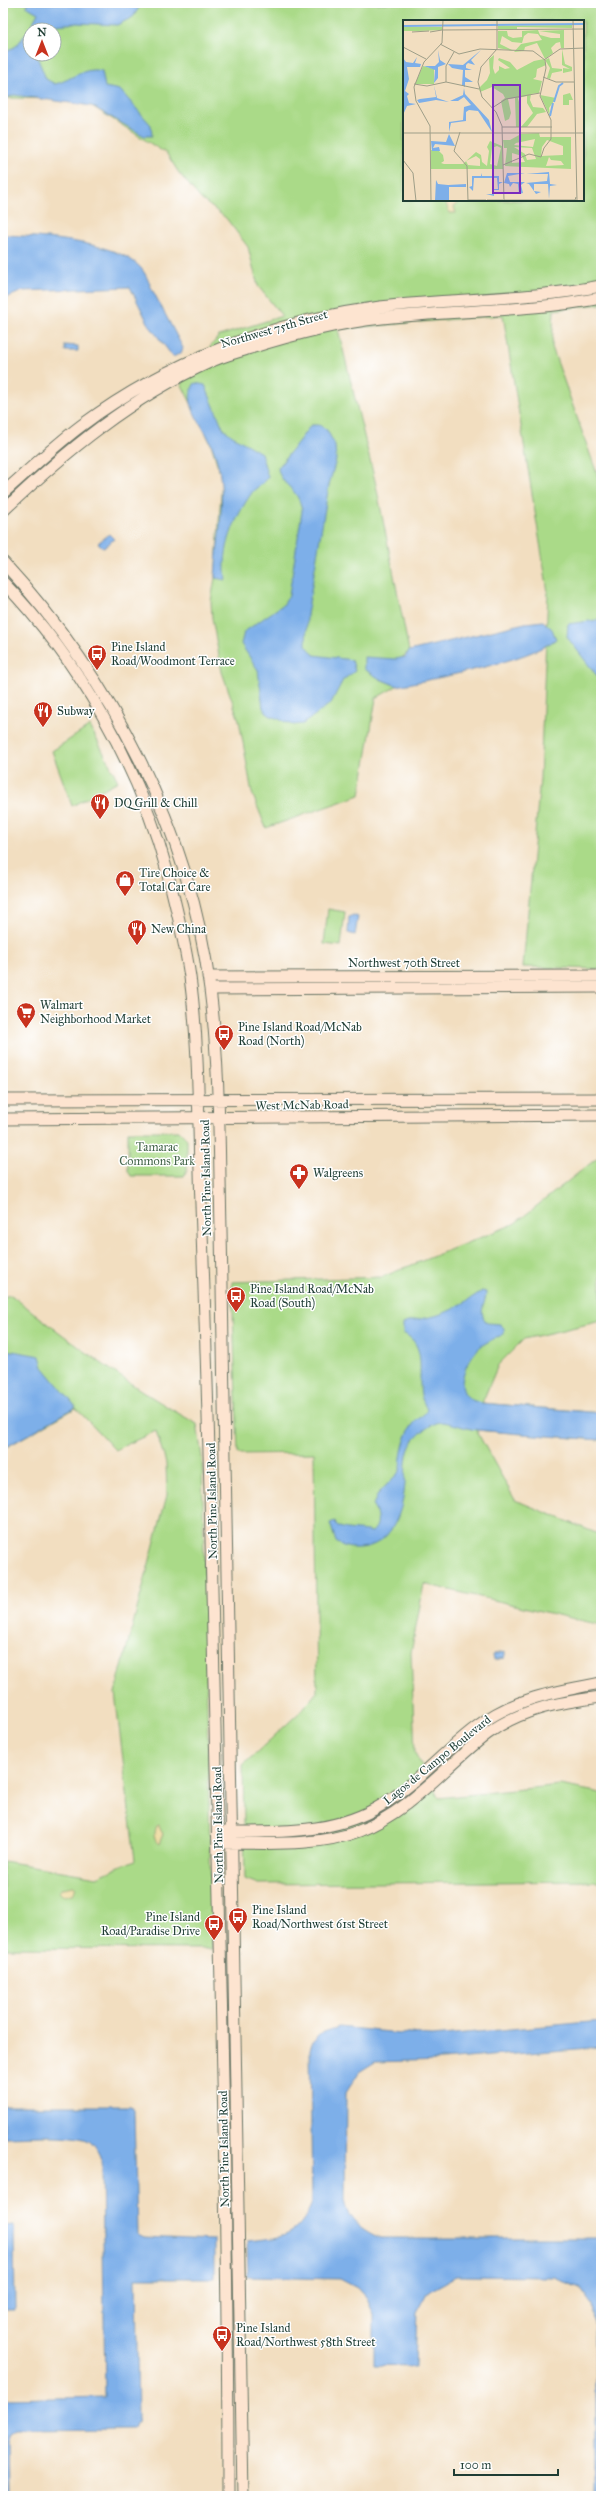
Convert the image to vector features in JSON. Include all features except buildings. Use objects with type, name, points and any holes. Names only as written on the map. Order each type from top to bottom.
[{"type":"main road","name":"Northwest 75th Street","points":[[3,493],[56,446],[115,403],[177,368],[245,340],[286,326],[380,307],[551,294],[601,286]]},
{"type":"main road","name":"Northwest 75th Street","points":[[3,511],[35,481],[103,425],[175,380],[211,361],[331,326],[382,318],[553,306],[601,298]]},
{"type":"main road","name":"North Pine Island Road","points":[[3,562],[66,636],[110,704],[130,740],[161,810],[185,876],[210,989],[218,1119],[243,2496]]},
{"type":"main road","name":"North Pine Island Road","points":[[3,582],[51,640],[93,702],[130,772],[153,828],[166,868],[189,973],[196,1036],[210,1403],[228,2496]]},
{"type":"main road","points":[[267,976],[268,988]]},
{"type":"main road","points":[[314,976],[314,988]]},
{"type":"main road","points":[[504,976],[504,988]]},
{"type":"main road","name":"Northwest 70th Street","points":[[208,977],[601,976]]},
{"type":"main road","name":"Northwest 70th Street","points":[[210,989],[601,987]]},
{"type":"main road","name":"West McNab Road","points":[[3,1100],[601,1099]]},
{"type":"main road","name":"West McNab Road","points":[[3,1119],[218,1119],[601,1115]]},
{"type":"main road","name":"Lagos de Campo Boulevard","points":[[216,1832],[286,1831],[333,1824],[354,1818],[375,1809],[396,1796],[469,1732],[499,1712],[522,1701],[546,1694],[601,1683]]},
{"type":"main road","name":"Lagos de Campo Boulevard","points":[[217,1843],[312,1840],[359,1831],[404,1806],[488,1734],[505,1723],[527,1712],[549,1705],[601,1697]]},
{"type":"green space","points":[[3,3],[601,3],[601,304],[554,310],[552,347],[601,485],[601,969],[523,967],[540,779],[548,592],[503,315],[338,329],[376,485],[409,651],[380,679],[397,686],[376,698],[360,795],[266,828],[252,793],[239,720],[222,672],[212,618],[211,601],[215,578],[222,480],[211,444],[181,383],[219,336],[282,316],[258,286],[248,247],[226,218],[201,199],[179,173],[167,154],[92,106],[54,99],[7,98],[3,93]]},
{"type":"green space","points":[[90,726],[118,781],[72,806],[52,751]]},
{"type":"green space","points":[[328,909],[345,912],[341,946],[324,944]]},
{"type":"green space","name":"Tamarac Commons Park","points":[[128,1131],[179,1131],[187,1139],[187,1171],[184,1176],[131,1176],[128,1171]]},
{"type":"green space","points":[[601,1155],[601,1321],[524,1339],[498,1365],[482,1403],[601,1413],[601,1440],[476,1430],[515,1500],[601,1535],[601,1625],[424,1584],[411,1653],[415,1753],[439,1798],[560,1785],[601,1793],[601,1881],[258,1884],[245,1879],[243,1765],[300,1712],[317,1692],[314,1453],[238,1454],[232,1282],[382,1277],[514,1224]]},
{"type":"green space","points":[[11,1295],[79,1347],[148,1395],[197,1424],[202,1457],[212,1949],[3,1948],[3,1861],[97,1877],[135,1860],[115,1693],[167,1495],[166,1463],[156,1431],[115,1450],[76,1408],[3,1449],[3,1297]]},
{"type":"sand","points":[[445,201],[458,201],[454,207],[456,213],[449,213]]},
{"type":"sand","points":[[158,1825],[163,1834],[159,1844],[154,1836],[155,1828]]},
{"type":"sand","points":[[74,1886],[77,1888],[73,1894],[62,1895],[59,1892],[62,1888]]},
{"type":"water","points":[[28,3],[142,3],[133,17],[117,25],[77,23],[62,24],[62,22],[33,22],[38,13],[26,6]]},
{"type":"water","points":[[22,39],[22,62],[39,62],[46,79],[55,84],[89,70],[102,71],[105,87],[120,90],[151,125],[152,136],[144,136],[92,106],[14,95],[7,98],[3,104],[3,52],[15,47]]},
{"type":"water","points":[[3,233],[6,235],[77,242],[114,251],[129,258],[142,269],[146,275],[183,348],[181,353],[173,357],[149,325],[130,287],[23,291],[3,299]]},
{"type":"water","points":[[65,345],[78,346],[78,351],[65,351]]},
{"type":"water","points":[[195,383],[205,385],[223,428],[231,435],[261,453],[268,477],[253,492],[234,524],[225,557],[226,580],[215,578],[221,518],[221,481],[218,463],[211,444],[195,415],[191,404],[190,399],[192,388]]},
{"type":"water","points":[[311,425],[319,425],[327,430],[335,445],[336,460],[329,485],[307,615],[306,645],[314,655],[352,660],[355,671],[343,680],[331,703],[303,724],[293,725],[269,715],[263,708],[258,670],[241,644],[244,632],[284,604],[289,595],[302,511],[297,497],[282,479],[278,468]]},
{"type":"water","points":[[109,534],[114,539],[104,548],[98,543]]},
{"type":"water","points":[[601,616],[601,681],[567,637],[568,624],[597,620]]},
{"type":"water","points":[[543,621],[552,629],[556,639],[525,655],[504,662],[434,679],[397,686],[380,679],[364,669],[364,657],[396,659],[405,657],[409,651],[525,623]]},
{"type":"water","points":[[353,915],[358,917],[355,935],[348,933],[349,917]]},
{"type":"water","points":[[482,1291],[486,1292],[482,1311],[484,1319],[487,1323],[500,1324],[504,1328],[504,1334],[483,1345],[477,1350],[467,1365],[462,1381],[463,1389],[466,1395],[472,1400],[482,1403],[601,1413],[601,1440],[477,1430],[445,1422],[433,1424],[416,1437],[411,1445],[406,1462],[402,1503],[390,1531],[384,1538],[367,1547],[351,1548],[343,1546],[336,1542],[330,1523],[335,1521],[337,1526],[341,1528],[372,1532],[375,1529],[377,1526],[377,1519],[373,1505],[378,1494],[400,1471],[402,1452],[408,1433],[414,1423],[427,1410],[421,1395],[419,1352],[411,1338],[403,1333],[403,1324],[447,1312]]},
{"type":"water","points":[[3,1345],[7,1350],[40,1356],[43,1367],[76,1407],[3,1449]]},
{"type":"water","points":[[505,1652],[505,1658],[494,1660],[493,1654]]},
{"type":"water","points":[[601,2021],[601,2047],[442,2060],[375,2062],[359,2072],[346,2093],[345,2199],[349,2213],[353,2219],[367,2231],[380,2238],[601,2238],[601,2496],[595,2496],[595,2323],[593,2305],[580,2287],[554,2277],[457,2276],[428,2292],[417,2312],[415,2366],[374,2365],[374,2315],[367,2299],[357,2288],[340,2279],[248,2277],[247,2241],[279,2237],[294,2230],[301,2224],[312,2203],[310,2049],[313,2041],[324,2032],[339,2027],[431,2036]]},
{"type":"water","points":[[3,2106],[131,2106],[134,2110],[137,2234],[143,2237],[214,2240],[214,2278],[136,2278],[138,2420],[134,2429],[14,2430],[7,2435],[8,2496],[3,2496],[3,2399],[105,2397],[102,2162],[94,2145],[89,2141],[82,2139],[61,2136],[3,2137]]},
{"type":"water","points":[[14,2225],[15,2310],[3,2310],[3,2226]]},
{"type":"place","name":"Pine Island Road/Woodmont Terrace","points":[[97,671]]},
{"type":"place","name":"Subway","points":[[43,728]]},
{"type":"place","name":"DQ Grill & Chill","points":[[100,820]]},
{"type":"place","name":"Tire Choice & Total Car Care","points":[[125,897]]},
{"type":"place","name":"New China","points":[[137,946]]},
{"type":"place","name":"Walmart Neighborhood Market","points":[[26,1029]]},
{"type":"place","name":"Pine Island Road/McNab Road (North)","points":[[224,1051]]},
{"type":"place","name":"Walgreens","points":[[299,1190]]},
{"type":"place","name":"Pine Island Road/McNab Road (South)","points":[[236,1313]]},
{"type":"place","name":"Pine Island Road/Northwest 61st Street","points":[[238,1934]]},
{"type":"place","name":"Pine Island Road/Paradise Drive","points":[[214,1941]]},
{"type":"place","name":"Pine Island Road/Northwest 58th Street","points":[[222,2352]]}]
